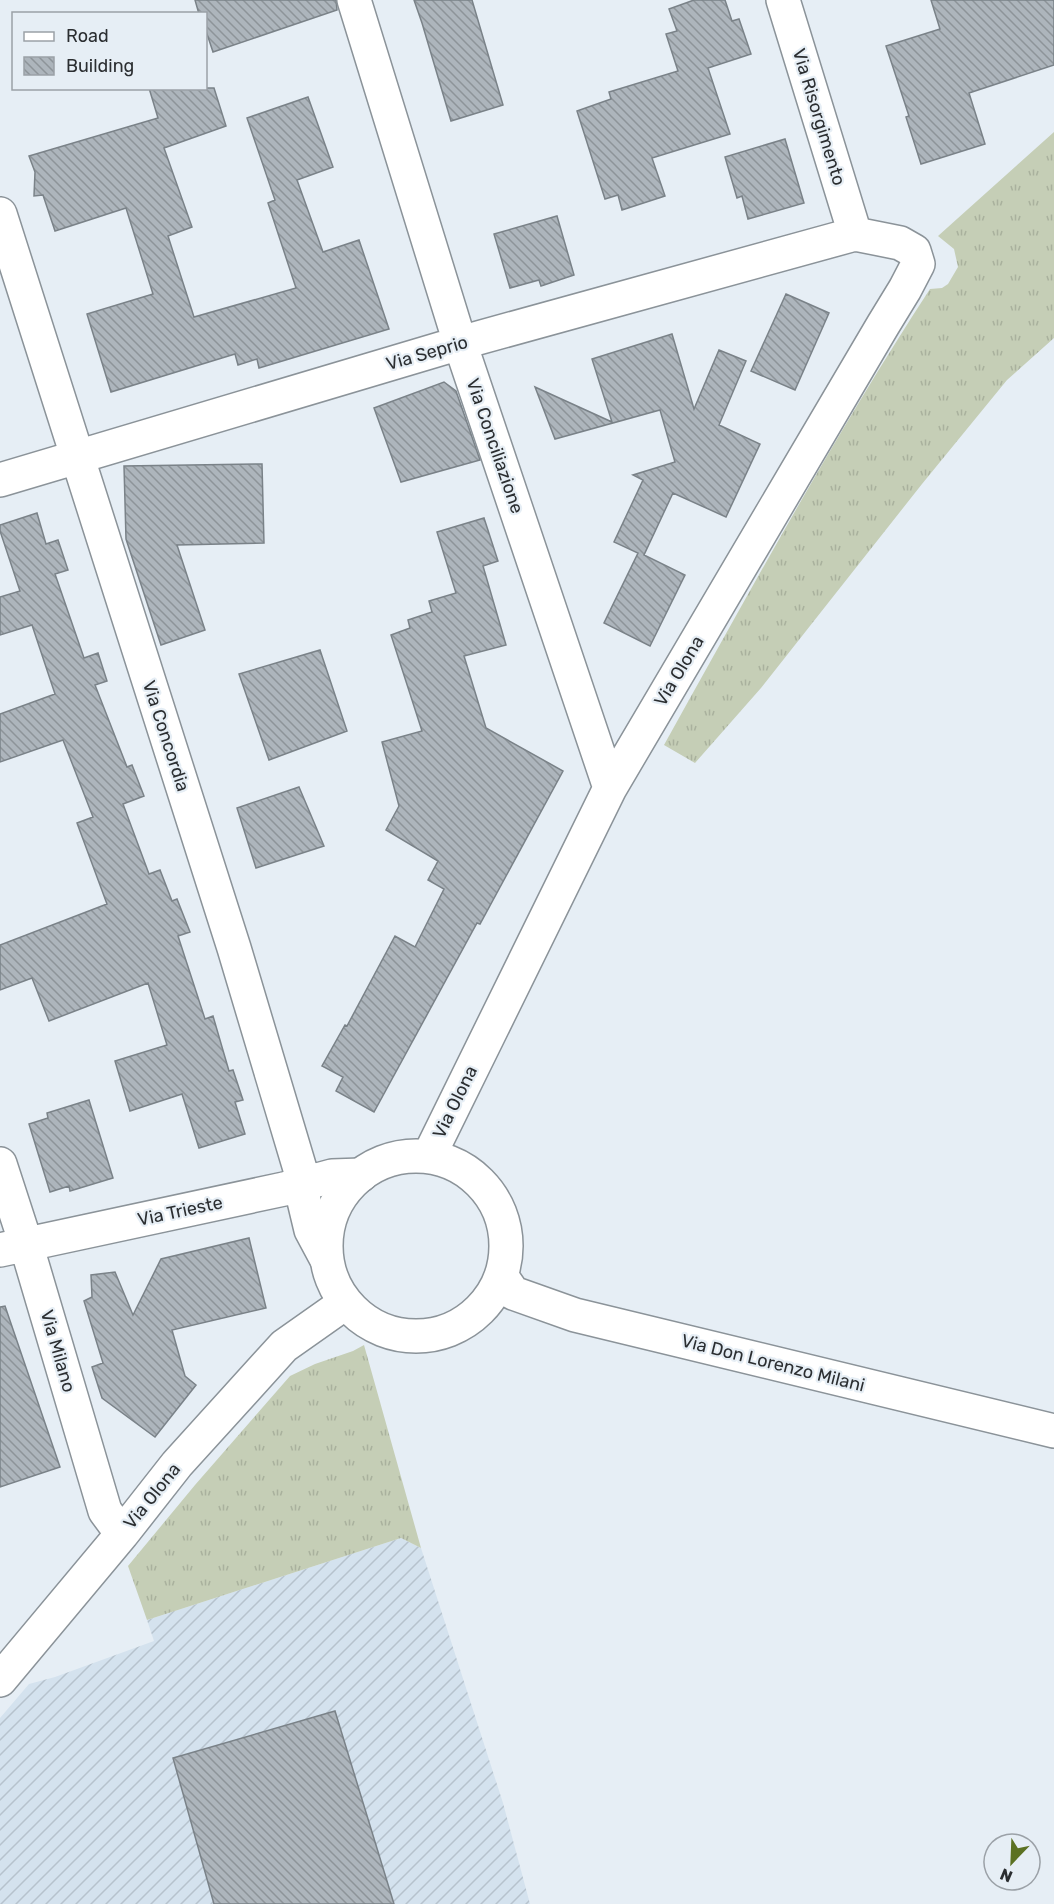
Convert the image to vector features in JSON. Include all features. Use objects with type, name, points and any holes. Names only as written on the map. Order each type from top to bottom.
[{"type":"street","name":"Via Conciliazione","points":[[354,0],[460,343],[610,788]]},
{"type":"street","name":"Via Risorgimento","points":[[783,0],[855,234]]},
{"type":"street","name":"Via Concordia","points":[[0,214],[289,1126],[300,1169],[300,1184],[311,1230],[326,1258]]},
{"type":"street","name":"Via Seprio","points":[[0,480],[460,343],[855,234]]},
{"type":"street","name":"Via Olona","points":[[429,1156],[610,788],[905,290],[918,264],[914,252],[900,243],[855,234]]},
{"type":"street","points":[[429,1156],[454,1164],[477,1179],[494,1199],[504,1224],[507,1251],[502,1277],[489,1301],[469,1320],[445,1333],[418,1337],[390,1333],[366,1322],[345,1303],[333,1282],[326,1258],[326,1235],[332,1212],[344,1192],[361,1175],[381,1163],[405,1157],[429,1156]]},
{"type":"street","name":"Via Milano","points":[[0,1164],[13,1247],[105,1511],[122,1534]]},
{"type":"street","name":"Via Trieste","points":[[13,1247],[332,1176],[361,1175]]},
{"type":"street","name":"Via Don Lorenzo Milani","points":[[502,1277],[513,1293],[575,1316],[1054,1431]]},
{"type":"street","name":"Via Olona","points":[[0,1680],[122,1534],[177,1464],[284,1346],[345,1303]]},
{"type":"shaded area","points":[[401,1538],[421,1548],[503,1803],[530,1904],[0,1904],[0,1718],[29,1684],[55,1677],[154,1641],[147,1620]]},
{"type":"green space","points":[[1054,132],[1054,338],[1007,380],[761,688],[695,763],[664,745],[793,514],[895,344],[930,289],[942,288],[948,284],[958,267],[954,249],[938,236]]},
{"type":"green space","points":[[364,1345],[421,1548],[401,1538],[147,1620],[128,1566],[290,1376]]},
{"type":"building","points":[[195,0],[336,0],[337,10],[213,52],[207,34],[207,12],[198,12]]},
{"type":"building","points":[[414,0],[472,0],[503,105],[451,121]]},
{"type":"building","points":[[694,0],[725,0],[732,21],[739,19],[751,54],[708,68],[730,134],[652,158],[665,196],[622,210],[618,195],[605,199],[577,111],[611,99],[609,92],[678,71],[666,34],[677,31],[669,9]]},
{"type":"building","points":[[931,0],[1054,0],[1054,65],[969,93],[985,144],[921,164],[906,117],[909,116],[886,46],[940,29]]},
{"type":"building","points":[[214,88],[226,126],[164,148],[192,227],[168,236],[194,317],[296,288],[268,203],[275,200],[247,118],[308,97],[333,167],[297,180],[323,252],[359,240],[389,329],[259,368],[257,359],[238,365],[235,354],[111,392],[87,314],[153,294],[126,208],[55,231],[43,195],[34,196],[35,172],[29,156],[158,118],[150,90]]},
{"type":"building","points":[[785,139],[804,203],[748,219],[742,196],[737,198],[725,157]]},
{"type":"building","points":[[557,216],[574,275],[541,286],[539,280],[510,288],[494,234]]},
{"type":"building","points":[[786,294],[829,313],[795,390],[751,371]]},
{"type":"building","points":[[672,334],[694,409],[719,350],[746,361],[719,425],[760,444],[726,517],[673,493],[644,555],[685,575],[650,646],[604,623],[638,553],[614,542],[643,480],[633,475],[675,462],[660,410],[555,439],[535,387],[612,422],[592,359]]},
{"type":"building","points":[[444,382],[456,391],[480,460],[401,482],[374,408]]},
{"type":"building","points":[[262,464],[264,543],[177,545],[205,630],[161,645],[126,539],[124,466]]},
{"type":"building","points":[[37,513],[46,544],[58,540],[68,570],[55,574],[84,658],[98,653],[107,681],[95,685],[127,767],[132,765],[144,796],[123,804],[149,874],[160,870],[172,901],[177,899],[190,932],[178,936],[205,1019],[213,1016],[229,1071],[233,1070],[243,1100],[235,1102],[245,1134],[199,1148],[182,1094],[130,1111],[115,1061],[167,1045],[148,983],[49,1021],[32,978],[0,990],[0,945],[107,904],[77,823],[93,817],[63,740],[0,762],[0,714],[55,694],[32,625],[0,635],[0,597],[20,591],[0,525]]},
{"type":"building","points":[[484,518],[498,561],[483,566],[506,645],[464,656],[486,728],[563,771],[374,1112],[336,1091],[343,1077],[322,1066],[345,1025],[347,1026],[395,936],[415,947],[444,889],[428,880],[438,861],[386,830],[399,806],[382,742],[422,731],[391,635],[410,628],[408,620],[432,612],[429,601],[456,593],[437,532]]},
{"type":"building","points":[[320,650],[347,731],[269,760],[239,674]]},
{"type":"building","points":[[299,787],[324,846],[256,868],[237,808]]},
{"type":"building","points":[[89,1100],[113,1178],[70,1191],[69,1186],[50,1192],[29,1124],[48,1118],[47,1113]]},
{"type":"building","points":[[249,1238],[266,1308],[172,1330],[185,1376],[196,1385],[155,1437],[102,1398],[92,1367],[103,1363],[84,1301],[92,1297],[91,1275],[115,1272],[133,1315],[161,1259]]},
{"type":"building","points":[[5,1306],[60,1467],[0,1487],[0,1307]]},
{"type":"building","points":[[335,1711],[394,1904],[214,1904],[173,1758]]}]
